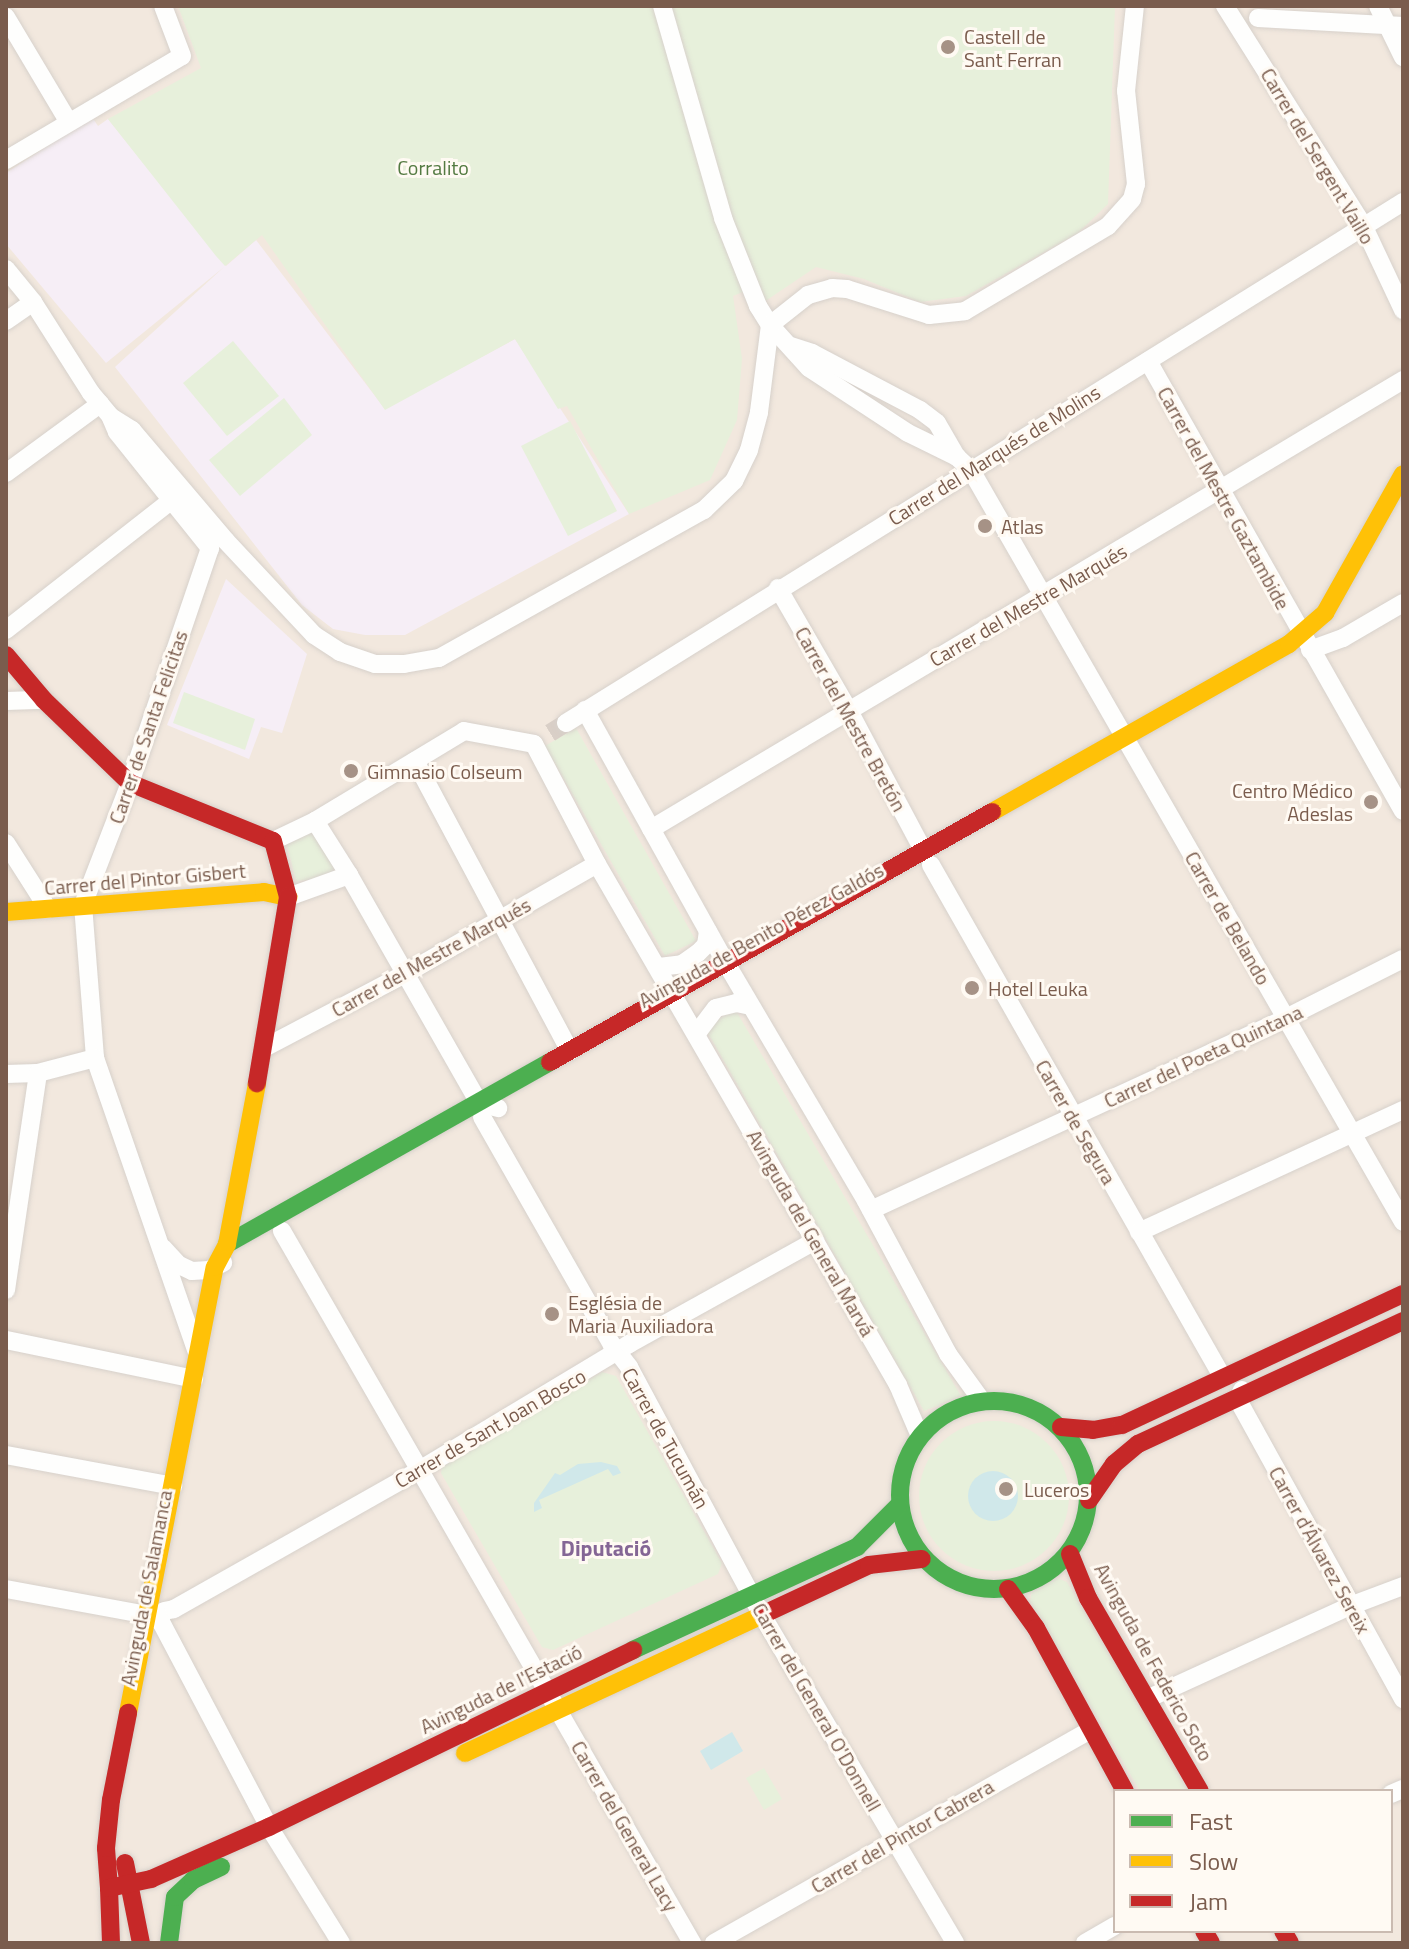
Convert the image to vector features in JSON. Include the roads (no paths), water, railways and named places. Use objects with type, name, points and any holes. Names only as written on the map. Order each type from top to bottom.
[{"type":"main road","points":[[1305,643],[1403,474]]},
{"type":"main road","points":[[1305,643],[1334,624],[1403,503]]},
{"type":"main road","name":"Avinguda de Benito Pérez Galdós","points":[[230,1251],[282,1231],[678,998],[1305,643]]},
{"type":"main road","points":[[6,655],[44,700],[130,783],[273,841],[288,897]]},
{"type":"main road","name":"Carrer del Pintor Gisbert","points":[[6,912],[264,892],[288,897]]},
{"type":"main road","name":"Avinguda de Salamanca","points":[[141,1943],[128,1884],[122,1828],[158,1616],[230,1251],[288,897]]},
{"type":"main road","name":"Avinguda de Benito Pérez Galdós","points":[[230,1251],[486,1109],[570,1051],[678,998]]},
{"type":"main road","name":"Avinguda de Salamanca","points":[[111,1943],[106,1848],[111,1800],[158,1616],[173,1486],[215,1267],[230,1251]]},
{"type":"main road","points":[[1061,1427],[1093,1430],[1122,1425],[1403,1294]]},
{"type":"main road","points":[[1089,1500],[1114,1464],[1138,1444],[1403,1321]]},
{"type":"main road","points":[[982,1401],[1007,1401],[1031,1409],[1061,1427],[1078,1450],[1088,1479],[1089,1500],[1082,1532],[1070,1554],[1041,1577],[1008,1589],[965,1585],[922,1559],[910,1545],[899,1505],[901,1473],[920,1436],[946,1414],[982,1401]]},
{"type":"main road","name":"Avinguda de l'Estació","points":[[169,1943],[172,1909],[181,1888],[274,1834],[547,1690],[857,1547],[899,1505]]},
{"type":"main road","name":"Avinguda de Federico Soto","points":[[1070,1554],[1088,1598],[1199,1789]]},
{"type":"main road","name":"Avinguda de l'Estació","points":[[109,1888],[151,1879],[274,1834],[557,1710],[869,1565],[922,1559]]},
{"type":"main road","points":[[1008,1589],[1036,1628],[1124,1789]]},
{"type":"street","points":[[6,160],[182,56],[163,6]]},
{"type":"street","points":[[662,6],[723,218],[745,278],[770,325],[809,368],[908,433],[964,463]]},
{"type":"street","points":[[106,410],[132,430],[226,541],[323,643],[356,659],[375,664],[420,663],[477,640],[599,572],[704,510],[722,494],[742,467],[755,431],[770,325],[808,295],[832,288],[847,289],[929,315],[965,311],[1108,226],[1132,199],[1136,184],[1126,91],[1135,6]]},
{"type":"street","name":"Carrer del Sergent Vaillo","points":[[1225,6],[1364,227],[1403,310]]},
{"type":"street","points":[[1378,6],[1394,25],[1403,57]]},
{"type":"street","points":[[6,17],[68,121]]},
{"type":"street","points":[[1258,18],[1394,25]]},
{"type":"street","name":"Carrer del Marqués de Molins","points":[[585,710],[778,588],[964,463],[1148,361],[1403,202]]},
{"type":"street","points":[[6,269],[33,302],[106,410],[117,432],[172,500],[6,630]]},
{"type":"street","points":[[6,321],[33,302]]},
{"type":"street","name":"Carrer de Belando","points":[[788,345],[812,353],[920,410],[937,423],[1043,597],[1403,1222]]},
{"type":"street","name":"Carrer del Mestre Gaztambide","points":[[1148,361],[1219,492],[1403,811]]},
{"type":"street","name":"Carrer del Mestre Marqués","points":[[651,829],[1403,380]]},
{"type":"street","points":[[6,473],[106,410]]},
{"type":"street","name":"Carrer de Santa Felicitas","points":[[83,905],[130,783],[210,548],[172,500]]},
{"type":"street","name":"Carrer del Mestre Bretón","points":[[778,588],[848,709],[927,858]]},
{"type":"street","points":[[1305,643],[1343,638],[1403,603]]},
{"type":"street","points":[[6,701],[44,700]]},
{"type":"street","points":[[566,723],[585,710],[708,931],[871,1210],[948,1354],[982,1401]]},
{"type":"street","points":[[273,841],[315,821],[464,731],[534,744],[550,733]]},
{"type":"street","name":"Avinguda del General Marvá","points":[[534,744],[597,864],[678,998],[898,1385],[920,1436]]},
{"type":"street","points":[[415,761],[570,1051]]},
{"type":"street","name":"Carrer de Tucumán","points":[[315,821],[486,1109],[617,1354],[629,1367],[752,1595]]},
{"type":"street","points":[[6,843],[48,909]]},
{"type":"street","name":"Carrer de Segura","points":[[927,858],[1223,1378]]},
{"type":"street","name":"Carrer del Mestre Marqués","points":[[264,1048],[405,974],[597,864]]},
{"type":"street","points":[[288,897],[349,875]]},
{"type":"street","points":[[83,905],[95,1058],[198,1357]]},
{"type":"street","points":[[659,967],[682,964],[698,953],[706,945],[708,931]]},
{"type":"street","name":"Carrer del Poeta Quintana","points":[[871,1210],[1286,1018],[1403,959]]},
{"type":"street","points":[[697,1033],[716,1008],[736,1003],[751,1006]]},
{"type":"street","points":[[6,1074],[38,1073],[95,1058]]},
{"type":"street","points":[[6,1290],[9,1241],[38,1073]]},
{"type":"street","points":[[1139,1232],[1403,1110]]},
{"type":"street","name":"Carrer del General Lacy","points":[[282,1231],[692,1943]]},
{"type":"street","name":"Carrer de Sant Joan Bosco","points":[[158,1616],[421,1469],[629,1344],[815,1241]]},
{"type":"street","points":[[158,1243],[179,1265],[192,1271],[215,1267]]},
{"type":"street","points":[[6,1340],[194,1379]]},
{"type":"street","points":[[1238,1400],[1258,1362]]},
{"type":"street","name":"Carrer d'Álvarez Sereix","points":[[1238,1400],[1403,1699]]},
{"type":"street","points":[[6,1455],[173,1486]]},
{"type":"street","points":[[1147,1699],[1350,1606],[1403,1586]]},
{"type":"street","points":[[6,1589],[158,1616],[274,1834],[341,1943]]},
{"type":"street","name":"Carrer del General O'Donnell","points":[[752,1595],[955,1943]]},
{"type":"street","name":"Carrer del Pintor Cabrera","points":[[714,1943],[1091,1730]]},
{"type":"street","points":[[1085,1943],[1113,1927]]},
{"type":"water","points":[[601,1462],[617,1466],[621,1473],[613,1476],[608,1469],[539,1500],[542,1508],[534,1512],[534,1503],[555,1473],[560,1475],[578,1464]]},
{"type":"water","points":[[993,1471],[1011,1478],[1018,1496],[1011,1514],[993,1521],[975,1514],[968,1496],[975,1478]]},
{"type":"water","points":[[732,1732],[743,1751],[711,1770],[700,1751]]},
{"type":"tunnel","points":[[550,733],[566,723]]},
{"type":"place","name":"Castell de Sant Ferran","points":[[948,47]]},
{"type":"place","name":"Atlas","points":[[985,526]]},
{"type":"place","name":"Gimnasio Colseum","points":[[351,771]]},
{"type":"place","name":"Centro Médico Adeslas","points":[[1371,802]]},
{"type":"place","name":"Hotel Leuka","points":[[972,988]]},
{"type":"place","name":"Església de Maria Auxiliadora","points":[[552,1314]]},
{"type":"place","name":"Luceros","points":[[1006,1489]]},
{"type":"district","name":"Diputació","points":[[606,1549]]},
{"type":"park label","name":"Corralito","points":[[433,167]]}]
